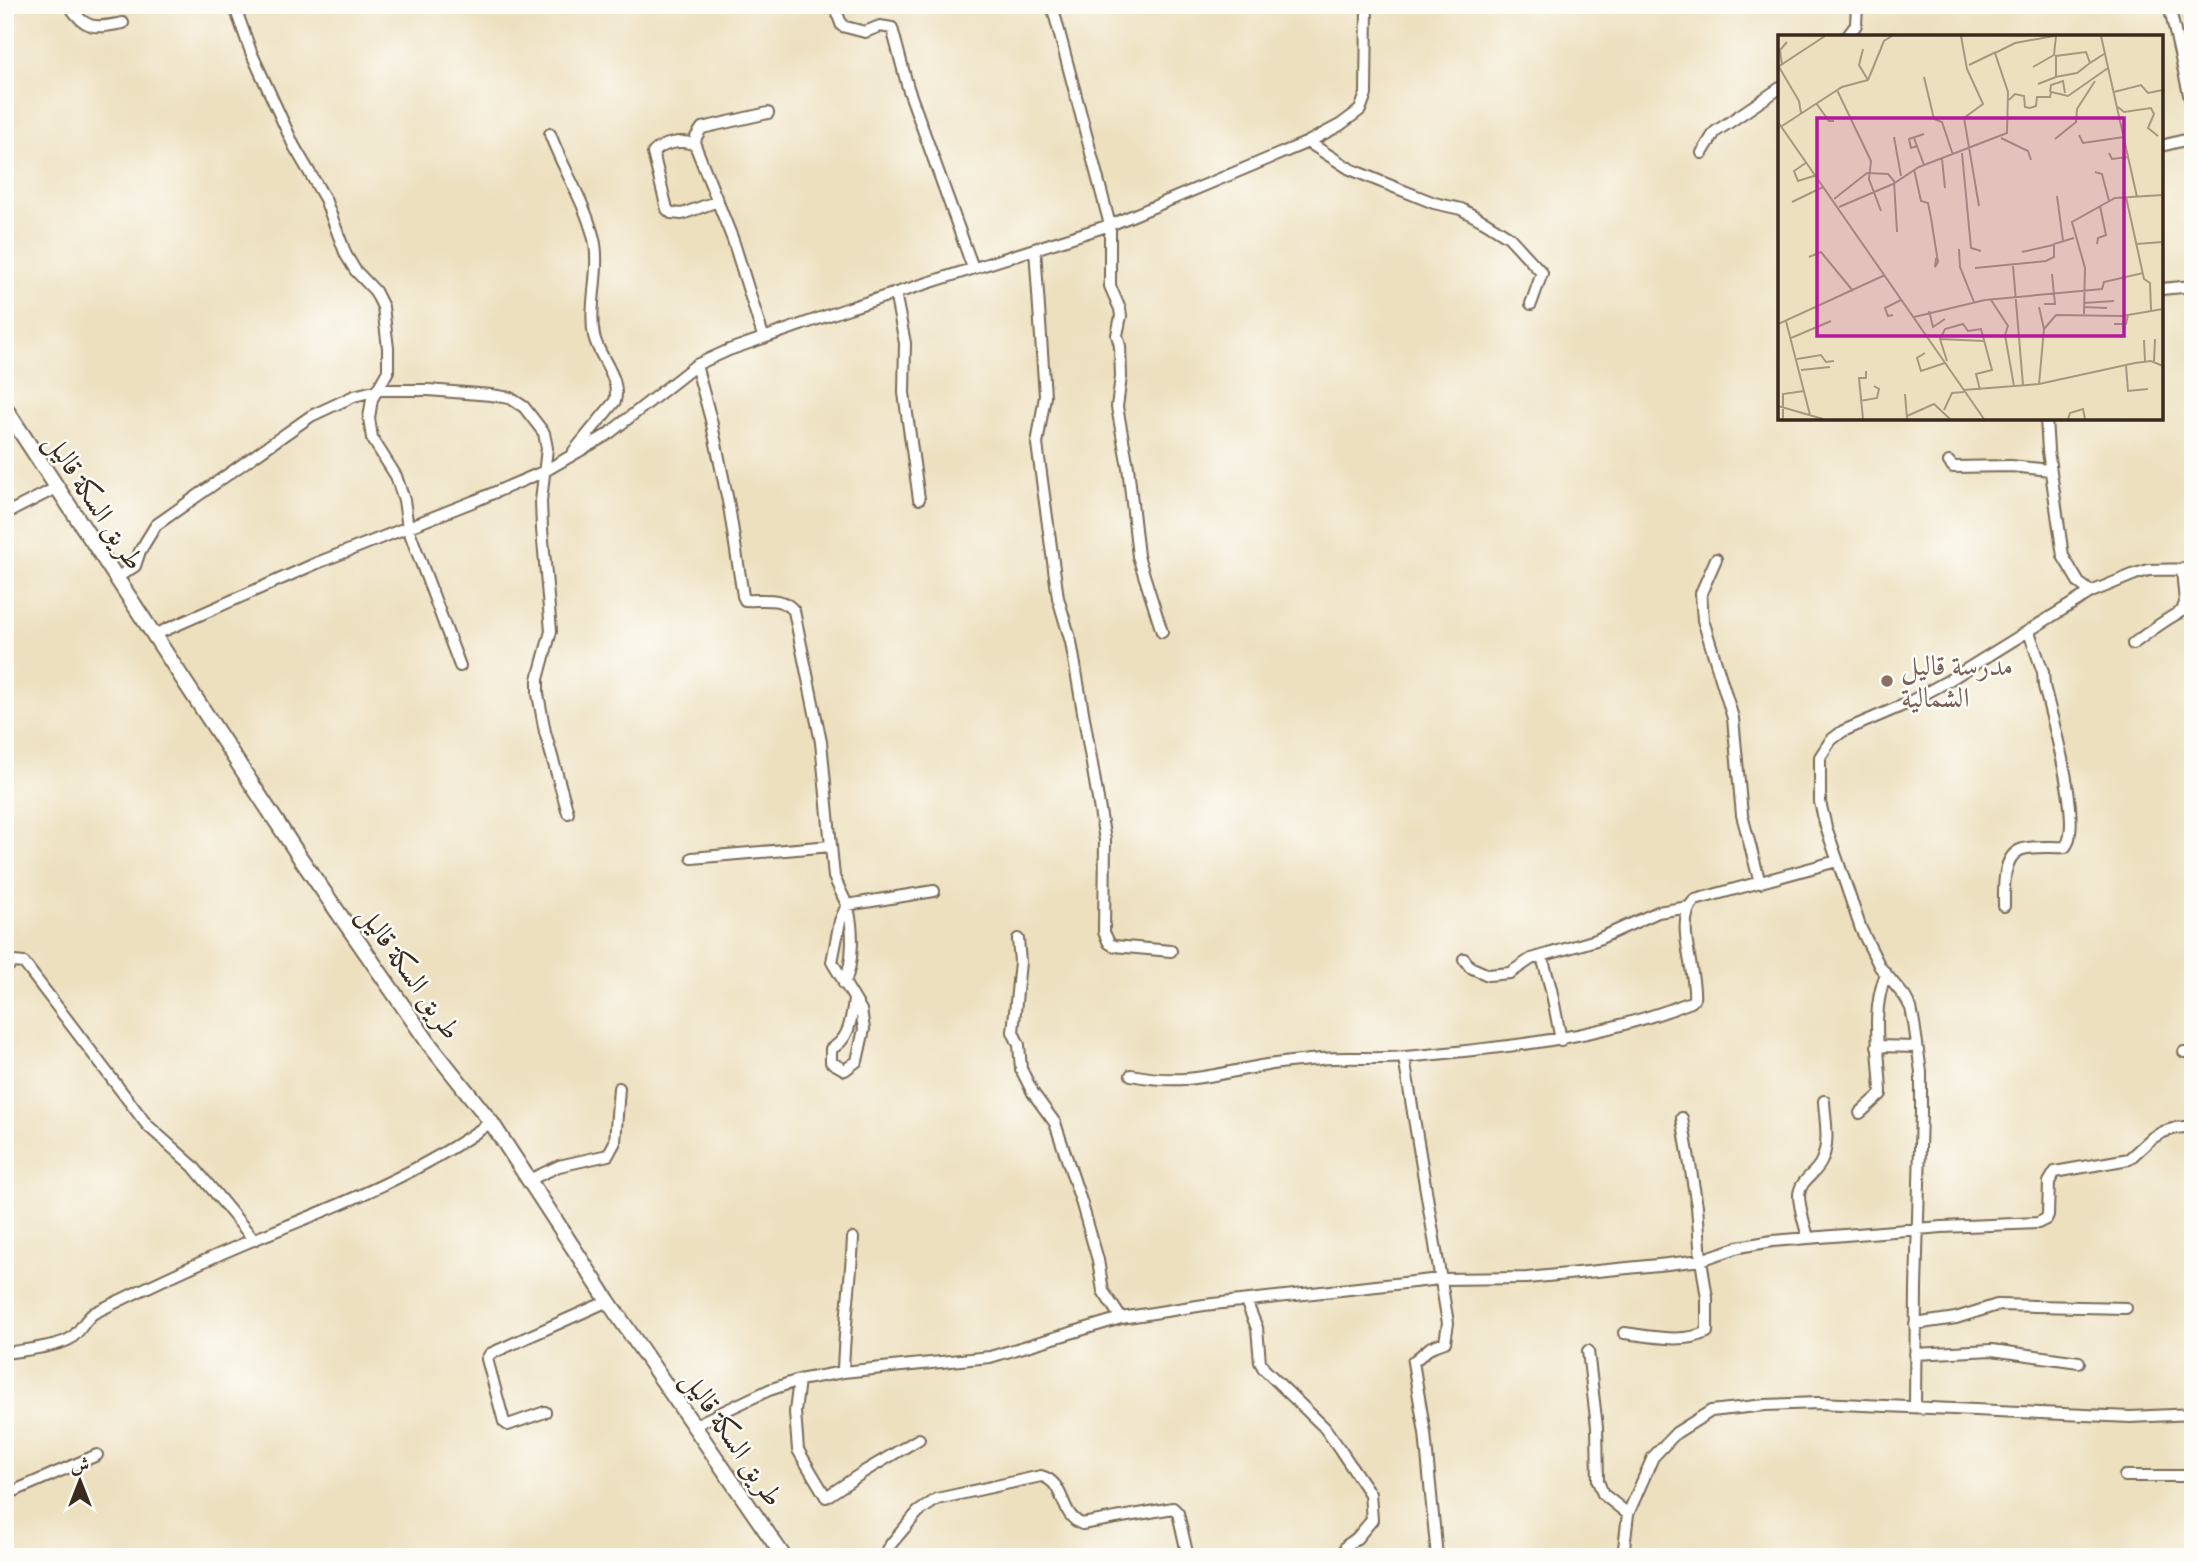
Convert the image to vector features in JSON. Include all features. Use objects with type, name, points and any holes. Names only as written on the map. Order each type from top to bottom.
[{"type":"main road","name":"طريق السكة قاليل","points":[[5,408],[301,859],[407,1012],[491,1122],[608,1301],[784,1557]]},
{"type":"street","points":[[69,5],[81,22],[90,26],[123,23]]},
{"type":"street","points":[[234,5],[251,52],[294,146],[325,199],[346,255],[355,270],[375,291],[383,307],[388,371],[372,399],[369,418],[372,438],[396,477],[404,500],[408,528],[460,666]]},
{"type":"street","points":[[834,5],[842,26],[865,32],[880,26],[892,28],[908,88],[973,268]]},
{"type":"street","points":[[1052,5],[1110,225],[1110,286],[1121,316],[1117,335],[1121,377],[1117,407],[1128,467],[1138,556],[1162,632]]},
{"type":"street","points":[[154,635],[317,563],[545,471],[607,435],[696,365],[763,336],[1110,225],[1308,142],[1340,125],[1360,110],[1366,94],[1367,5]]},
{"type":"street","points":[[1848,35],[1856,25],[1857,5]]},
{"type":"street","points":[[2169,5],[2193,112]]},
{"type":"street","points":[[1702,153],[1715,132],[1778,89]]},
{"type":"street","points":[[763,336],[733,240],[695,145],[696,137],[702,128],[768,113]]},
{"type":"street","points":[[550,134],[576,189],[594,239],[596,255],[593,328],[595,341],[611,372],[617,394],[605,414],[565,461]]},
{"type":"street","points":[[2163,146],[2193,138]]},
{"type":"street","points":[[695,145],[681,142],[659,148],[653,153],[667,209],[671,213],[682,214],[718,201]]},
{"type":"street","points":[[1308,142],[1350,169],[1434,203],[1461,209],[1509,237],[1542,273],[1531,303]]},
{"type":"street","points":[[1035,249],[1045,396],[1037,444],[1058,598],[1071,642],[1105,840],[1104,932],[1109,943],[1114,946],[1171,951]]},
{"type":"street","points":[[2163,289],[2193,286]]},
{"type":"street","points":[[895,293],[905,343],[904,393],[919,499]]},
{"type":"street","points":[[696,365],[716,445],[743,596],[746,600],[781,601],[794,611],[797,623],[821,741],[834,877],[848,905],[853,923],[850,972],[844,984]]},
{"type":"street","points":[[116,578],[135,566],[140,551],[156,525],[311,416],[354,396],[378,390],[428,390],[510,398],[535,418],[544,433],[547,449],[541,501],[551,631],[538,679],[538,694],[545,732],[568,813]]},
{"type":"street","points":[[2046,420],[2050,470],[2063,556],[2079,583],[2091,592]]},
{"type":"street","points":[[1949,462],[1953,467],[2011,466],[2050,470]]},
{"type":"street","points":[[5,514],[58,488]]},
{"type":"street","points":[[1716,559],[1701,593],[1703,620],[1734,718],[1742,816],[1760,883]]},
{"type":"street","points":[[1915,1406],[1921,1072],[1911,1008],[1899,988],[1880,967],[1861,929],[1837,861],[1820,802],[1820,757],[1831,740],[1843,731],[1906,704],[2029,632],[2091,592],[2149,570],[2188,569],[2182,611],[2163,621],[2133,644]]},
{"type":"street","points":[[2004,906],[2009,859],[2021,850],[2065,847],[2070,838],[2069,794],[2043,672],[2029,632]]},
{"type":"street","points":[[692,858],[831,846]]},
{"type":"street","points":[[1131,1075],[1155,1080],[1195,1080],[1269,1065],[1322,1059],[1404,1058],[1561,1040],[1638,1022],[1691,1002],[1694,995],[1686,931],[1692,902],[1700,897],[1837,861]]},
{"type":"street","points":[[848,905],[934,891]]},
{"type":"street","points":[[848,905],[840,920],[832,962],[861,1010],[864,1029],[856,1061],[845,1070],[831,1062],[831,1049],[841,1044],[850,1028],[854,1000]]},
{"type":"street","points":[[1464,960],[1477,972],[1499,975],[1510,973],[1519,965],[1596,940],[1658,912],[1689,907]]},
{"type":"street","points":[[1018,939],[1020,962],[1013,1032],[1019,1045],[1021,1069],[1033,1093],[1055,1123],[1081,1201],[1098,1261],[1103,1291],[1121,1318]]},
{"type":"street","points":[[832,962],[850,952]]},
{"type":"street","points":[[1542,957],[1561,1040]]},
{"type":"street","points":[[5,968],[14,962],[24,963],[147,1125],[193,1166],[254,1240]]},
{"type":"street","points":[[1860,1113],[1881,1094],[1877,1046],[1879,992],[1886,974]]},
{"type":"street","points":[[1877,1046],[1917,1046]]},
{"type":"street","points":[[1404,1058],[1448,1323],[1445,1342],[1431,1347],[1413,1362],[1426,1433],[1437,1557]]},
{"type":"street","points":[[529,1180],[559,1166],[608,1155],[615,1142],[619,1088]]},
{"type":"street","points":[[1808,1238],[1799,1196],[1805,1179],[1815,1173],[1822,1161],[1827,1144],[1824,1101]]},
{"type":"street","points":[[1624,1333],[1665,1338],[1695,1337],[1707,1332],[1707,1298],[1697,1206],[1682,1118]]},
{"type":"street","points":[[5,1353],[64,1343],[76,1334],[86,1318],[94,1313],[190,1266],[307,1219],[396,1178],[449,1150],[491,1122]]},
{"type":"street","points":[[695,1425],[769,1390],[799,1380],[843,1372],[990,1357],[1121,1318],[1204,1305],[1440,1279],[1527,1278],[1701,1260],[1739,1247],[1808,1238],[2043,1221],[2048,1216],[2049,1182],[2055,1172],[2129,1159],[2152,1138],[2163,1132],[2193,1126]]},
{"type":"street","points":[[843,1372],[844,1325],[852,1270],[853,1238]]},
{"type":"street","points":[[545,1412],[508,1424],[504,1422],[486,1359],[490,1354],[608,1301]]},
{"type":"street","points":[[1246,1301],[1257,1328],[1260,1362],[1264,1369],[1324,1427],[1370,1494],[1372,1520],[1357,1538],[1346,1546],[1345,1557]]},
{"type":"street","points":[[1915,1324],[1956,1318],[1997,1305],[2126,1308]]},
{"type":"street","points":[[1915,1354],[1992,1350],[2079,1362]]},
{"type":"street","points":[[1588,1351],[1597,1427],[1598,1481],[1603,1494],[1628,1514]]},
{"type":"street","points":[[799,1380],[795,1412],[798,1450],[826,1497],[919,1439]]},
{"type":"street","points":[[1623,1557],[1628,1514],[1653,1457],[1676,1433],[1711,1411],[1819,1403],[2130,1417],[2193,1414]]},
{"type":"street","points":[[5,1495],[97,1455]]},
{"type":"street","points":[[884,1557],[891,1544],[918,1512],[937,1499],[1041,1476],[1051,1478],[1069,1514],[1082,1524],[1173,1508],[1178,1513],[1188,1557]]},
{"type":"street","points":[[2125,1476],[2193,1476]]},
{"type":"place","name":"مدرسة قاليل الشمالية","points":[[1887,681]]}]
